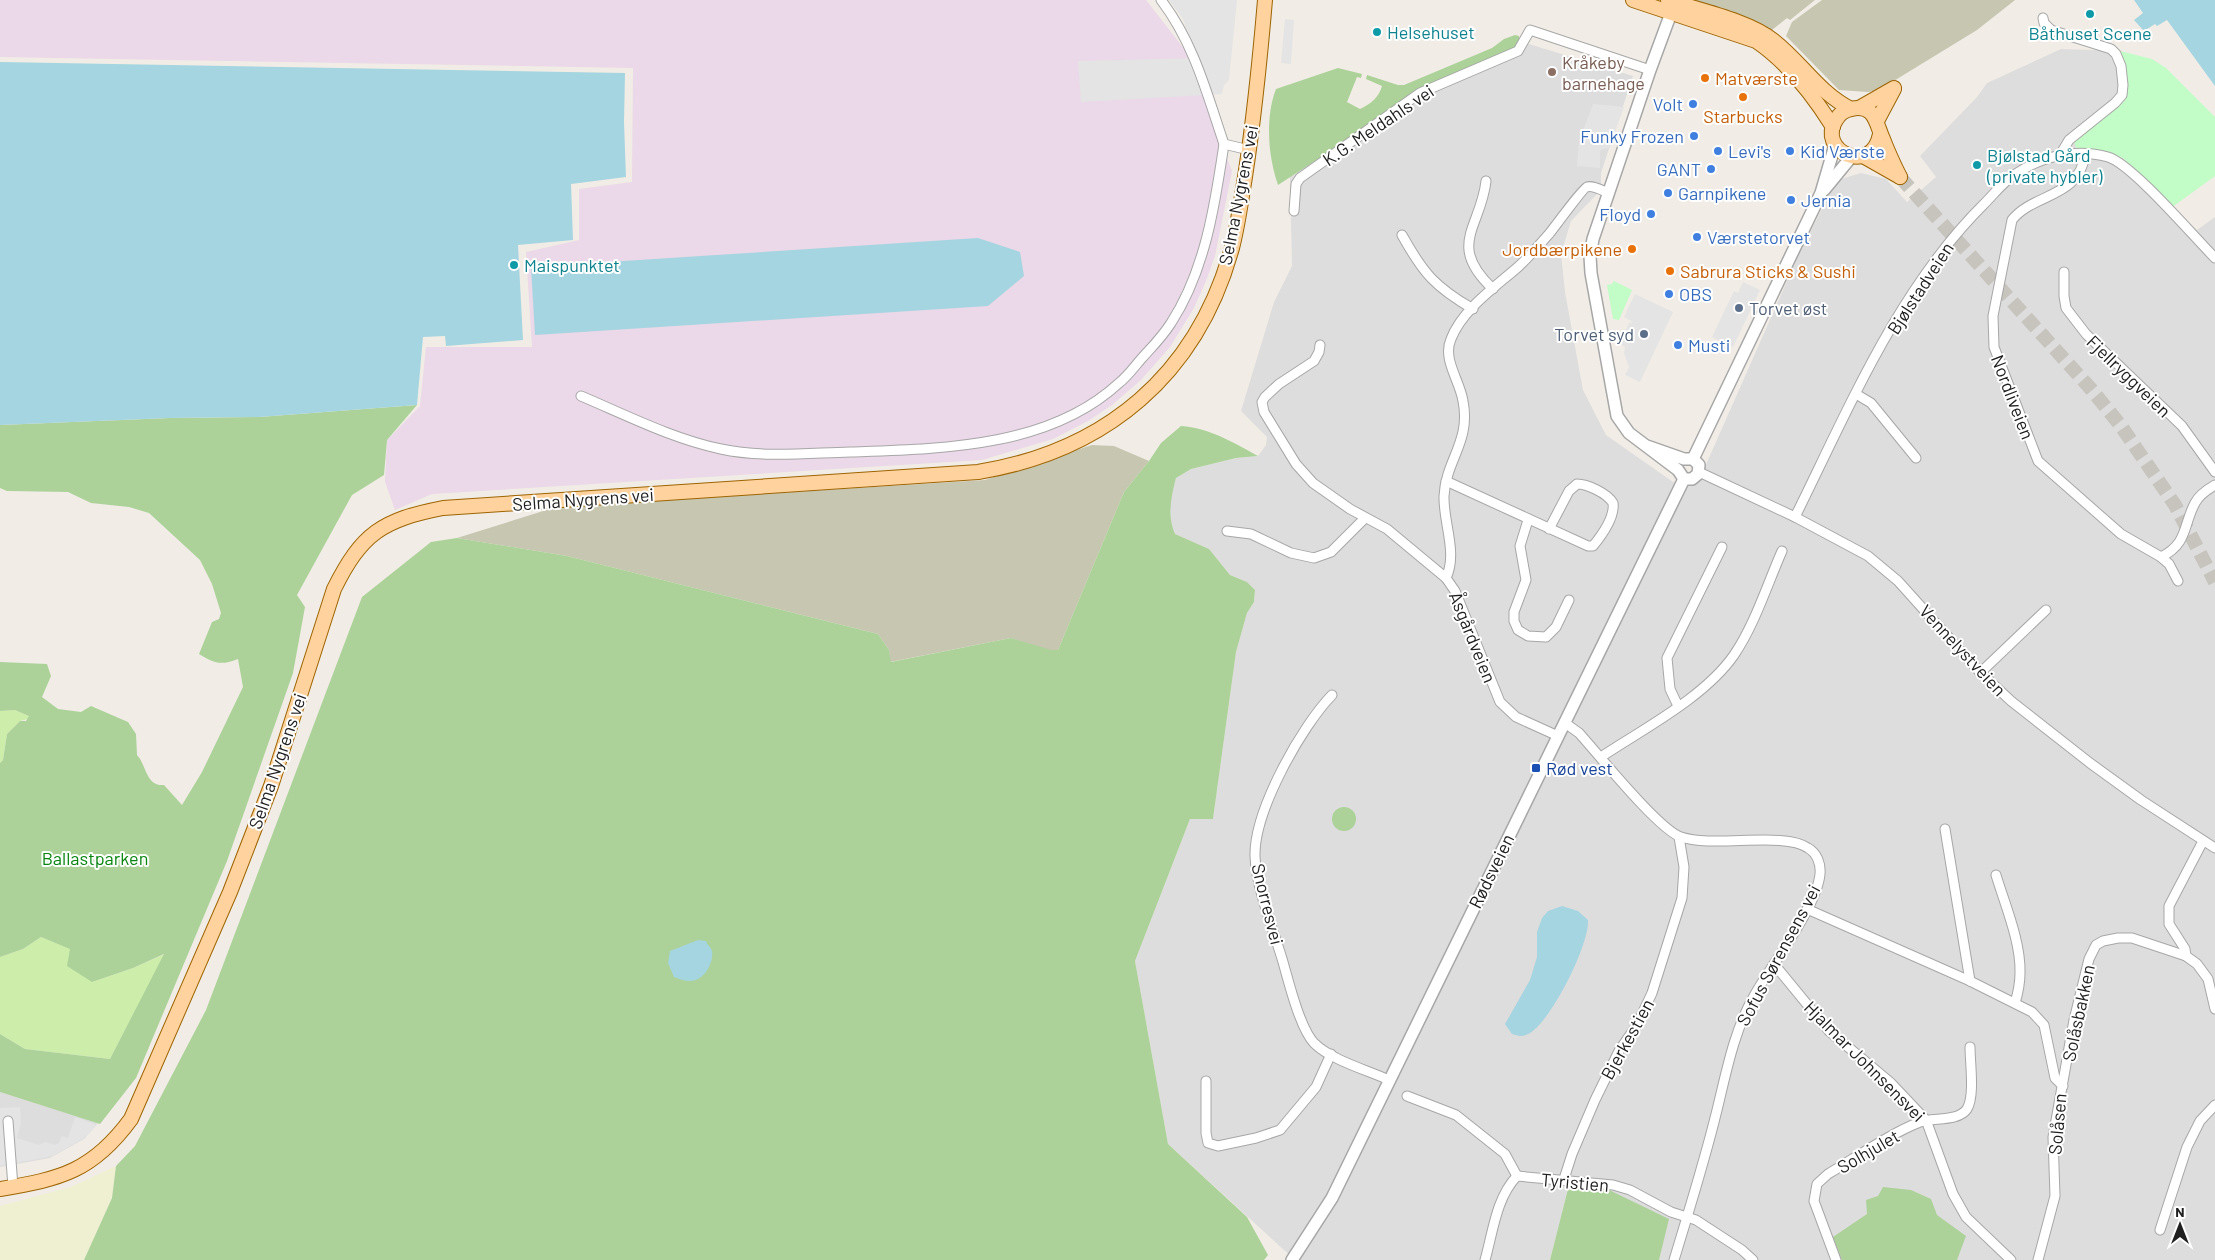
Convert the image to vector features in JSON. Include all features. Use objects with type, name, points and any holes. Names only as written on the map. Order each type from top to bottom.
[{"type":"main road","name":"Selma Nygrens vei","points":[[6,1188],[50,1180],[94,1159],[115,1140],[131,1119],[226,900],[260,812],[334,589],[347,564],[364,542],[394,520],[411,514],[442,508],[942,476],[1010,467],[1058,452],[1113,422],[1167,374],[1192,339],[1215,298],[1232,248],[1249,150],[1265,0]]},
{"type":"main road","points":[[1633,0],[1671,5],[1764,34],[1789,54],[1830,97],[1855,109],[1870,112],[1879,127],[1900,178],[1858,156],[1845,154],[1835,145],[1832,133],[1832,127],[1837,117],[1855,109],[1894,88],[1879,127],[1875,148],[1858,156]]},
{"type":"main road","points":[[1671,5],[1756,41],[1768,49],[1818,104],[1832,127]]},
{"type":"street","points":[[581,396],[688,439],[721,449],[760,454],[906,450],[969,446],[1040,429],[1070,415],[1119,384],[1170,324],[1183,301],[1198,266],[1212,212],[1224,144],[1188,42],[1175,19],[1161,0]]},
{"type":"street","points":[[1648,446],[1689,459],[1699,465],[1699,472],[1695,478],[1681,474],[1648,446],[1629,433],[1617,416],[1591,273],[1591,249],[1671,5]]},
{"type":"street","points":[[2043,18],[2044,23],[2051,30],[2111,49],[2116,54],[2121,66],[2122,95],[2115,103],[2069,140],[2060,155]]},
{"type":"street","name":"K.G. Meldahls vei","points":[[1294,211],[1296,184],[1300,178],[1420,93],[1518,51],[1530,30],[1650,70]]},
{"type":"street","points":[[1224,144],[1249,150]]},
{"type":"street","points":[[1681,474],[1679,464],[1689,459],[1821,193],[1835,145]]},
{"type":"street","name":"Bjølstadveien","points":[[1794,517],[1856,394],[1904,306],[1961,227],[2013,175],[2037,162],[2060,155],[2085,154],[2109,158],[2120,163],[2215,258]]},
{"type":"street","name":"Nordliveien","points":[[2085,154],[2080,173],[2068,185],[2053,196],[2018,212],[2012,220],[1993,316],[1994,347],[2038,461],[2121,534],[2161,557],[2168,564],[2178,581]]},
{"type":"street","points":[[1821,193],[1858,156]]},
{"type":"street","points":[[1486,181],[1484,196],[1468,240],[1474,266],[1493,289]]},
{"type":"street","name":"Åsgårdveien","points":[[1558,736],[1516,717],[1500,702],[1455,591],[1446,578],[1451,565],[1444,507],[1446,481],[1464,434],[1466,420],[1463,398],[1450,359],[1449,343],[1454,333],[1473,309],[1540,245],[1583,190],[1591,187],[1609,193]]},
{"type":"street","points":[[1402,235],[1417,262],[1433,281],[1451,297],[1473,309]]},
{"type":"street","name":"Fjellryggveien","points":[[2064,272],[2066,308],[2086,334],[2182,426],[2215,472]]},
{"type":"street","points":[[1320,345],[1319,352],[1314,361],[1269,393],[1262,402],[1262,407],[1286,449],[1304,474],[1323,490],[1365,518],[1387,529],[1446,578]]},
{"type":"street","points":[[1856,394],[1872,403],[1916,458]]},
{"type":"street","name":"Vennelystveien","points":[[1699,472],[1794,517],[1868,556],[1886,569],[1980,672],[2011,701],[2141,800],[2215,848]]},
{"type":"street","name":"Rødsveien","points":[[1292,1260],[1332,1198],[1565,723],[1681,474]]},
{"type":"street","points":[[1446,481],[1528,520],[1582,544],[1593,546],[1603,532],[1612,513],[1613,503],[1607,497],[1585,485],[1576,484],[1569,491],[1549,529]]},
{"type":"street","points":[[2161,557],[2172,552],[2180,542],[2195,502],[2215,485]]},
{"type":"street","points":[[1227,531],[1251,534],[1291,553],[1314,558],[1331,552],[1365,518]]},
{"type":"street","points":[[1528,520],[1520,546],[1526,580],[1514,612],[1518,630],[1528,636],[1546,637],[1556,627],[1569,600]]},
{"type":"street","points":[[1678,706],[1670,689],[1667,658],[1722,547]]},
{"type":"street","points":[[1601,757],[1699,690],[1733,656],[1745,636],[1782,551]]},
{"type":"street","points":[[1980,672],[2046,610]]},
{"type":"street","name":"Snorresvei","points":[[1332,695],[1318,709],[1289,756],[1264,813],[1255,837],[1259,880],[1301,1017],[1314,1042],[1331,1054],[1389,1080]]},
{"type":"street","points":[[1565,723],[1578,733],[1601,757],[1656,818],[1679,837]]},
{"type":"street","points":[[1945,829],[1970,981]]},
{"type":"street","name":"Sofus Sørensens vei","points":[[1674,1260],[1700,1178],[1737,1033],[1753,997],[1807,909],[1817,886],[1820,873],[1818,861],[1808,848],[1792,842],[1702,841],[1679,837]]},
{"type":"street","name":"Bjerkestien","points":[[1564,1179],[1575,1146],[1595,1100],[1619,1051],[1638,1025],[1652,993],[1682,898],[1684,867],[1679,837]]},
{"type":"street","points":[[2203,841],[2169,906],[2168,916],[2169,924],[2185,949],[2186,956],[2197,964],[2208,979],[2215,1009]]},
{"type":"street","points":[[1996,875],[2020,963],[2020,983],[2015,1003]]},
{"type":"street","name":"Solåsen","points":[[1807,909],[1970,981],[2015,1003],[2032,1012],[2044,1025],[2055,1078],[2063,1086],[2053,1137],[2055,1196],[2038,1260]]},
{"type":"street","name":"Solåsbakken","points":[[2063,1086],[2074,1020],[2089,959],[2096,945],[2118,938],[2132,938],[2186,956]]},
{"type":"street","name":"Hjalmar Johnsensvei","points":[[1774,964],[1830,1031],[1891,1083],[1926,1120],[1953,1194],[1966,1216],[2009,1260]]},
{"type":"street","name":"Solhjulet","points":[[1836,1260],[1815,1208],[1814,1195],[1817,1184],[1835,1170],[1898,1133],[1926,1120],[1960,1115],[1968,1108],[1971,1094],[1970,1047]]},
{"type":"street","points":[[1206,1081],[1206,1133],[1208,1144],[1218,1146],[1256,1138],[1276,1133],[1288,1123],[1316,1087],[1331,1054]]},
{"type":"street","name":"Tyristien","points":[[1407,1096],[1456,1115],[1505,1154],[1517,1176]]},
{"type":"street","points":[[2160,1230],[2187,1147],[2200,1121],[2215,1105]]},
{"type":"street","points":[[6,1188],[8,1121]]},
{"type":"street","name":"Tyristien","points":[[1517,1176],[1539,1179],[1564,1179],[1612,1185],[1630,1190],[1671,1212],[1696,1220],[1754,1260]]},
{"type":"street","name":"Tyristien","points":[[1485,1260],[1502,1199],[1508,1186],[1517,1176]]},
{"type":"shaded area","points":[[0,0],[1146,0],[1185,50],[1232,171],[1215,256],[1194,308],[1170,347],[1141,380],[1112,405],[1088,421],[1053,439],[982,460],[432,494],[395,510],[385,482],[387,440],[420,406],[426,347],[532,347],[526,252],[579,240],[579,189],[632,182],[633,68],[0,57]]},
{"type":"shaded area","points":[[1169,0],[1237,0],[1229,80],[1224,85],[1222,94],[1081,102],[1078,61],[1197,58],[1183,19]]},
{"type":"shaded area","points":[[1691,0],[1815,0],[1790,20],[1787,18],[1772,30]]},
{"type":"shaded area","points":[[1822,0],[2015,0],[1977,30],[1879,90],[1868,92],[1839,90],[1786,36],[1792,22]]},
{"type":"shaded area","points":[[1285,19],[1294,20],[1291,64],[1281,63]]},
{"type":"shaded area","points":[[1519,41],[1633,76],[1601,173],[1601,190],[1571,221],[1561,254],[1565,292],[1583,390],[1606,435],[1673,482],[1704,469],[1799,254],[1831,191],[1841,179],[1861,173],[1886,179],[1907,202],[1936,177],[1920,156],[1977,97],[1987,83],[2061,49],[2120,51],[2128,81],[2125,100],[2111,113],[2094,122],[2100,152],[2123,158],[2171,208],[2197,230],[2215,217],[2215,1260],[1659,1260],[1668,1219],[1569,1185],[1550,1260],[1295,1260],[1168,1144],[1135,961],[1190,819],[1213,819],[1236,652],[1247,613],[1254,602],[1255,590],[1247,582],[1230,575],[1209,549],[1175,534],[1171,526],[1170,501],[1176,478],[1191,469],[1236,458],[1258,456],[1266,445],[1267,437],[1241,411],[1274,302],[1292,266],[1290,177],[1432,85]]},
{"type":"shaded area","points":[[1593,104],[1624,107],[1609,148],[1600,150],[1600,168],[1577,166],[1579,141]]},
{"type":"shaded area","name":"Torvet øst","points":[[1743,282],[1760,290],[1733,347],[1712,337],[1734,291],[1738,293]]},
{"type":"shaded area","name":"Torvet syd","points":[[1635,294],[1673,312],[1640,382],[1625,375],[1629,367],[1624,353],[1625,347],[1620,344],[1629,323],[1633,322],[1624,317]]},
{"type":"shaded area","points":[[1092,445],[1114,446],[1149,461],[1124,492],[1058,650],[1051,651],[1011,638],[890,662],[889,650],[878,634],[567,556],[457,538],[556,507],[985,480]]},
{"type":"shaded area","points":[[0,1092],[98,1123],[84,1139],[50,1158],[0,1167]]},
{"type":"shaded area","points":[[20,1107],[21,1123],[17,1138],[39,1145],[45,1142],[55,1145],[59,1143],[62,1136],[68,1138],[75,1117],[97,1125],[84,1138],[53,1156],[0,1166],[0,1108]]},
{"type":"shaded area","points":[[116,1166],[112,1198],[84,1260],[0,1260],[0,1206],[71,1187]]},
{"type":"green space","points":[[1515,35],[1519,36],[1519,41],[1514,48],[1432,85],[1278,185],[1272,162],[1269,137],[1270,112],[1276,89],[1338,68],[1362,74],[1361,78],[1357,77],[1347,102],[1360,109],[1374,100],[1382,86],[1366,79],[1367,75],[1398,85],[1404,85],[1492,48],[1504,39]]},
{"type":"green space","points":[[2120,51],[2152,59],[2166,68],[2215,117],[2215,176],[2171,208],[2123,158],[2100,152],[2077,150],[2073,139],[2094,122],[2111,113],[2125,100],[2128,81]]},
{"type":"green space","points":[[1614,281],[1632,290],[1619,320],[1613,319],[1607,285],[1612,284]]},
{"type":"green space","name":"Ballastparken","points":[[417,405],[387,440],[384,475],[352,495],[297,595],[305,607],[293,673],[227,861],[136,1078],[100,1124],[0,1092],[0,1034],[25,1049],[110,1059],[164,954],[133,968],[92,982],[67,966],[70,949],[41,937],[23,949],[0,957],[0,763],[3,760],[7,734],[20,721],[26,721],[29,716],[15,710],[0,711],[0,662],[47,664],[51,676],[42,697],[58,709],[81,712],[91,706],[128,722],[136,734],[137,755],[150,779],[158,785],[164,785],[182,805],[202,772],[243,687],[238,659],[222,663],[209,660],[199,654],[212,622],[219,619],[221,613],[212,584],[200,560],[149,513],[129,507],[91,503],[68,492],[7,491],[0,488],[0,425],[169,418],[259,417]]},
{"type":"green space","points":[[1181,426],[1211,433],[1258,456],[1236,458],[1191,469],[1176,478],[1171,506],[1171,520],[1175,534],[1209,549],[1230,575],[1247,582],[1255,590],[1254,602],[1247,613],[1236,652],[1213,819],[1190,819],[1135,961],[1168,1144],[1247,1217],[1268,1255],[1264,1260],[84,1260],[112,1198],[116,1166],[135,1146],[206,1010],[362,597],[431,542],[457,538],[567,556],[878,634],[889,650],[891,662],[1011,638],[1051,650],[1058,650],[1124,492],[1161,443]]},
{"type":"green space","points":[[15,710],[29,716],[28,719],[20,721],[7,734],[3,760],[0,763],[0,711]]},
{"type":"green space","points":[[1344,807],[1353,810],[1356,819],[1353,828],[1344,831],[1335,828],[1332,819],[1335,810]]},
{"type":"green space","points":[[41,937],[71,949],[92,982],[133,968],[165,954],[110,1059],[25,1049],[0,1034],[0,957],[23,949]]},
{"type":"green space","points":[[1569,1185],[1605,1188],[1669,1219],[1659,1260],[1550,1260]]},
{"type":"green space","points":[[1883,1187],[1911,1190],[1931,1199],[1937,1215],[1966,1236],[1957,1260],[1842,1260],[1833,1237],[1867,1214],[1866,1200],[1878,1196]]},
{"type":"water","points":[[2134,0],[2215,0],[2215,86],[2167,20],[2157,26],[2155,24],[2144,31],[2134,20],[2143,13]]},
{"type":"water","points":[[0,62],[625,73],[626,177],[571,184],[573,240],[518,245],[523,340],[446,346],[445,336],[423,337],[417,405],[259,417],[169,418],[0,425]]},
{"type":"water","points":[[978,238],[1020,252],[1024,276],[988,306],[535,335],[531,267]]},
{"type":"water","points":[[1562,906],[1578,911],[1588,920],[1583,947],[1567,982],[1547,1015],[1528,1034],[1520,1036],[1512,1034],[1505,1024],[1530,980],[1537,957],[1537,932],[1542,918],[1548,911]]},
{"type":"water","points":[[698,940],[706,941],[712,951],[710,966],[704,975],[695,980],[686,981],[674,977],[668,963],[670,951]]},
{"type":"tunnel","points":[[1900,177],[2091,389],[2121,426],[2175,505],[2215,582]]},
{"type":"place","name":"Båthuset Scene","points":[[2090,14]]},
{"type":"place","name":"Helsehuset","points":[[1377,32]]},
{"type":"place","name":"Kråkeby barnehage","points":[[1552,72]]},
{"type":"place","name":"Matværste","points":[[1705,78]]},
{"type":"place","name":"Starbucks","points":[[1743,97]]},
{"type":"place","name":"Volt","points":[[1693,104]]},
{"type":"place","name":"Funky Frozen","points":[[1694,136]]},
{"type":"place","name":"Levi's","points":[[1718,151]]},
{"type":"place","name":"Kid Værste","points":[[1790,151]]},
{"type":"place","name":"Bjølstad Gård (private hybler)","points":[[1977,165]]},
{"type":"place","name":"GANT","points":[[1711,169]]},
{"type":"place","name":"Garnpikene","points":[[1668,193]]},
{"type":"place","name":"Jernia","points":[[1791,200]]},
{"type":"place","name":"Floyd","points":[[1651,214]]},
{"type":"place","name":"Værstetorvet","points":[[1697,237]]},
{"type":"place","name":"Jordbærpikene","points":[[1632,249]]},
{"type":"place","name":"Maispunktet","points":[[514,265]]},
{"type":"place","name":"Sabrura Sticks & Sushi","points":[[1670,271]]},
{"type":"place","name":"OBS","points":[[1669,294]]},
{"type":"place","name":"Torvet øst","points":[[1739,308]]},
{"type":"place","name":"Torvet syd","points":[[1644,334]]},
{"type":"place","name":"Musti","points":[[1678,345]]},
{"type":"place","name":"Rød vest","points":[[1536,768]]}]
